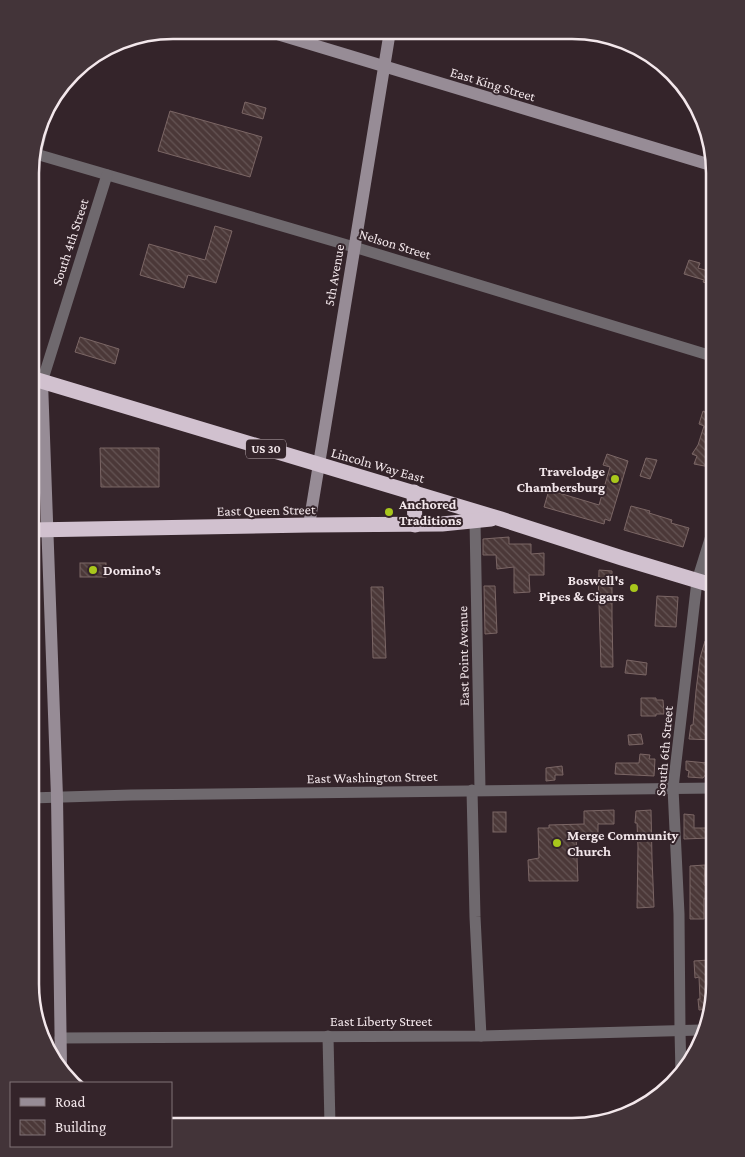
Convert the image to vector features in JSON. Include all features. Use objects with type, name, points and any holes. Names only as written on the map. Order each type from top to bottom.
[{"type":"highway","name":"Lincoln Way East","points":[[39,381],[414,492],[706,584]]},
{"type":"highway","points":[[414,492],[415,525]]},
{"type":"highway","name":"East Queen Street","points":[[39,530],[415,525],[501,519]]},
{"type":"street","name":"East King Street","points":[[294,39],[705,163]]},
{"type":"street","name":"5th Avenue","points":[[309,525],[389,39]]},
{"type":"street","name":"Nelson Street","points":[[40,155],[354,247],[706,354]]},
{"type":"street","name":"South 4th Street","points":[[39,371],[107,175]]},
{"type":"street","name":"South 4th Street","points":[[39,425],[53,664],[61,1058]]},
{"type":"street","name":"East Point Avenue","points":[[475,521],[475,917],[481,1036]]},
{"type":"street","name":"South 6th Street","points":[[681,1063],[679,914],[674,788],[697,581],[706,552]]},
{"type":"street","name":"East Washington Street","points":[[39,798],[706,788]]},
{"type":"street","name":"East Liberty Street","points":[[60,1038],[481,1036],[698,1030]]},
{"type":"street","points":[[328,1036],[330,1118]]},
{"type":"building","points":[[245,102],[266,108],[263,119],[242,113]]},
{"type":"building","points":[[170,111],[262,137],[250,177],[158,151]]},
{"type":"building","points":[[215,226],[232,231],[216,283],[188,275],[184,288],[140,275],[149,244],[205,260]]},
{"type":"building","points":[[689,260],[700,263],[698,268],[706,270],[706,283],[703,282],[704,280],[684,274]]},
{"type":"building","points":[[80,337],[119,349],[115,364],[75,352]]},
{"type":"building","points":[[703,411],[706,412],[706,466],[694,464],[697,456],[692,454],[698,445],[704,426],[699,424]]},
{"type":"building","points":[[100,448],[159,448],[159,487],[101,487]]},
{"type":"building","name":"Travelodge Chambersburg","points":[[607,454],[628,461],[610,521],[605,519],[604,524],[544,507],[549,490],[599,505],[610,467],[603,465]]},
{"type":"building","points":[[646,458],[657,460],[650,479],[640,476]]},
{"type":"building","points":[[631,506],[650,511],[649,513],[672,520],[671,523],[689,528],[683,547],[624,530]]},
{"type":"building","points":[[509,537],[509,544],[531,544],[531,554],[544,553],[544,575],[529,575],[530,592],[514,593],[514,567],[497,569],[496,555],[483,555],[483,539]]},
{"type":"building","name":"Domino's","points":[[80,563],[106,563],[106,577],[80,577]]},
{"type":"building","points":[[599,570],[612,571],[613,667],[601,667],[598,604]]},
{"type":"building","points":[[484,586],[495,586],[497,633],[485,634]]},
{"type":"building","points":[[371,587],[383,587],[386,658],[373,658]]},
{"type":"building","points":[[657,596],[678,597],[676,627],[655,626]]},
{"type":"building","points":[[706,641],[706,740],[689,739],[691,725],[693,725],[700,658]]},
{"type":"building","points":[[627,660],[647,663],[646,675],[625,673]]},
{"type":"building","points":[[641,698],[663,700],[664,714],[641,716]]},
{"type":"building","points":[[641,734],[643,744],[629,745],[628,735]]},
{"type":"building","points":[[640,754],[650,755],[649,759],[655,759],[654,776],[615,774],[616,763],[639,763]]},
{"type":"building","points":[[686,761],[706,763],[706,774],[703,778],[688,777],[689,771],[686,770]]},
{"type":"building","points":[[562,766],[563,775],[555,775],[555,780],[546,781],[546,768]]},
{"type":"building","name":"Merge Community Church","points":[[614,810],[614,824],[598,824],[598,833],[576,835],[578,881],[529,881],[528,860],[539,858],[538,828],[549,828],[549,825],[584,824],[584,811]]},
{"type":"building","points":[[651,810],[654,907],[637,908],[638,847],[637,823],[635,823],[636,811]]},
{"type":"building","points":[[493,812],[506,812],[506,832],[493,832]]},
{"type":"building","points":[[684,814],[694,815],[694,828],[706,828],[706,838],[684,839]]},
{"type":"building","points":[[705,865],[704,919],[690,919],[690,866]]},
{"type":"building","points":[[706,960],[704,1009],[699,1010],[699,977],[695,978],[694,961]]},
{"type":"place","name":"Travelodge Chambersburg","points":[[615,479]]},
{"type":"place","name":"Anchored Traditions","points":[[389,512]]},
{"type":"place","name":"Domino's","points":[[93,570]]},
{"type":"place","name":"Boswell's Pipes & Cigars","points":[[634,588]]},
{"type":"place","name":"Merge Community Church","points":[[557,843]]}]
